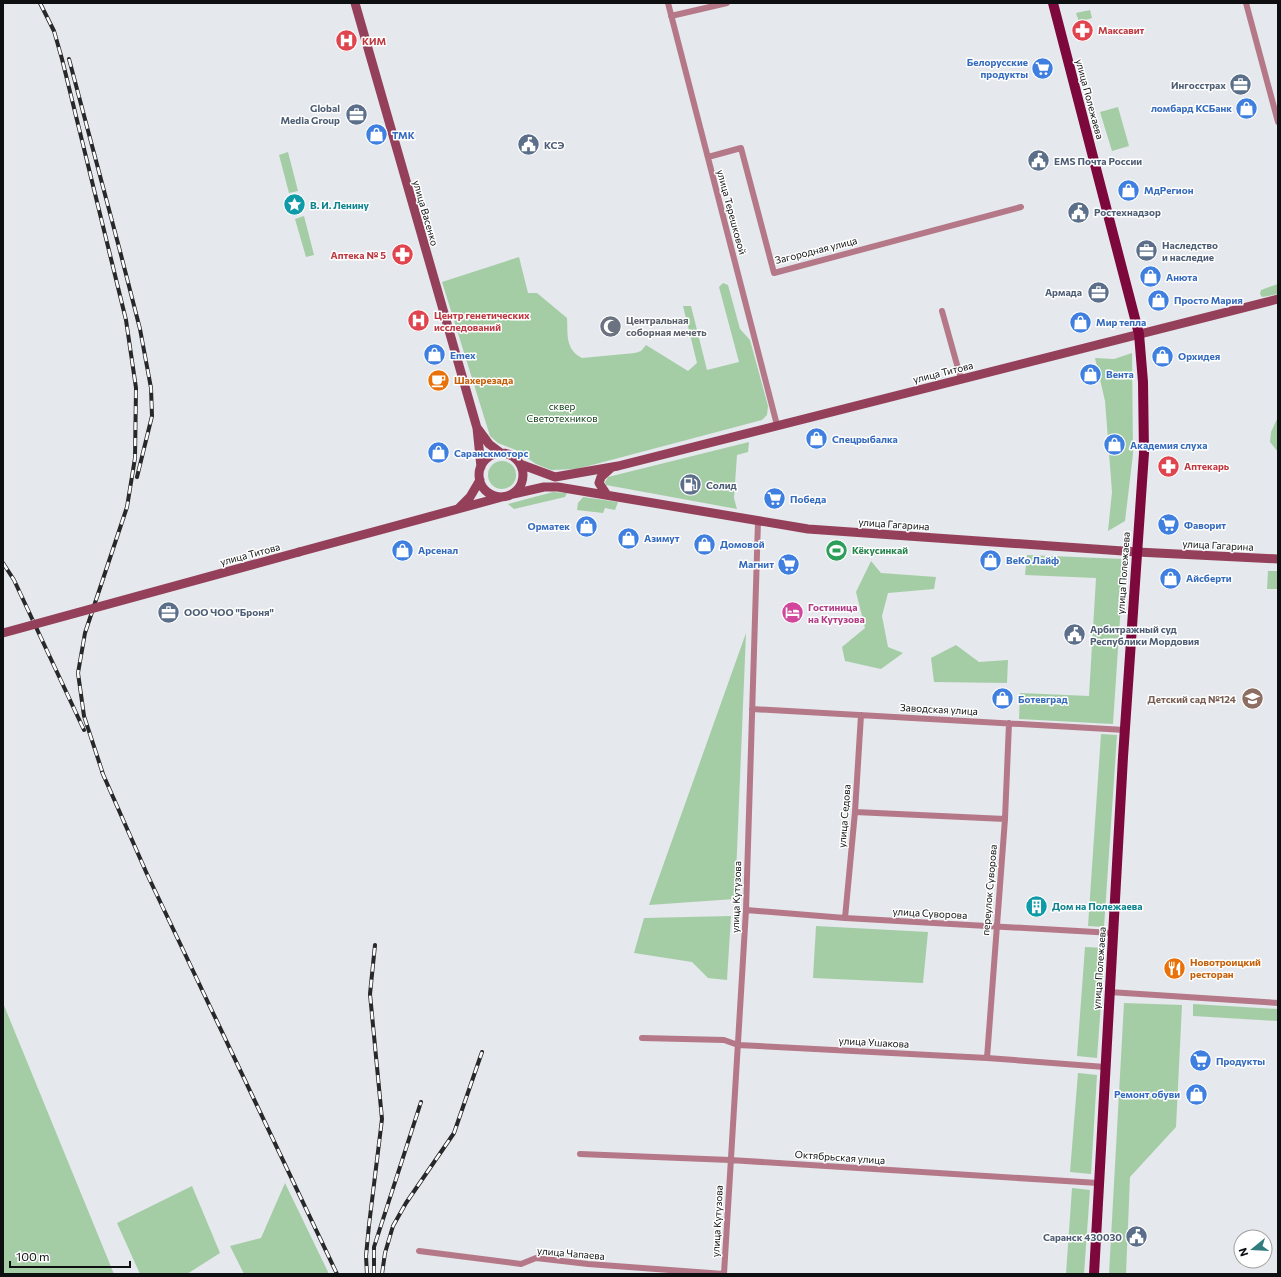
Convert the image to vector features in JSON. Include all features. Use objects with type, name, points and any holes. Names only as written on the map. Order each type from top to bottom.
[{"type":"main road","name":"улица Васенко","points":[[355,3],[477,428],[480,467]]},
{"type":"main road","name":"улица Полежаева","points":[[1053,3],[1139,334],[1143,382],[1144,453],[1109,992],[1094,1274]]},
{"type":"main road","name":"улица Титова","points":[[520,464],[545,475],[555,477],[566,477],[613,467],[1278,299]]},
{"type":"main road","name":"улица Васенко","points":[[477,428],[489,444],[501,453]]},
{"type":"main road","points":[[501,453],[512,456],[520,464],[523,473],[522,483],[513,494],[496,497],[486,491],[480,480],[480,467],[489,456],[501,453]]},
{"type":"main road","points":[[608,495],[599,483],[601,477],[613,467]]},
{"type":"main road","points":[[545,475],[575,490]]},
{"type":"main road","points":[[457,510],[470,497],[480,480]]},
{"type":"main road","name":"улица Гагарина","points":[[513,494],[544,487],[558,487],[808,529],[1137,552],[1278,559]]},
{"type":"main road","name":"улица Титова","points":[[3,633],[502,497]]},
{"type":"street","name":"улица Терешковой","points":[[668,3],[777,425]]},
{"type":"street","points":[[671,16],[727,3]]},
{"type":"street","points":[[1246,3],[1278,122]]},
{"type":"street","name":"Загородная улица","points":[[708,156],[740,148],[774,272],[1021,207]]},
{"type":"street","points":[[942,311],[961,379]]},
{"type":"street","name":"улица Кутузова","points":[[724,1274],[746,910],[758,521]]},
{"type":"street","name":"Заводская улица","points":[[752,709],[1125,730]]},
{"type":"street","name":"улица Седова","points":[[845,918],[862,715]]},
{"type":"street","name":"переулок Суворова","points":[[986,1058],[1005,819],[1009,723]]},
{"type":"street","points":[[855,812],[1005,819]]},
{"type":"street","name":"улица Суворова","points":[[746,910],[845,918],[1114,933]]},
{"type":"street","points":[[1109,992],[1278,1003]]},
{"type":"street","name":"улица Ушакова","points":[[642,1038],[724,1040],[738,1045],[986,1058],[1105,1067]]},
{"type":"street","name":"Октябрьская улица","points":[[580,1154],[730,1160],[1098,1183]]},
{"type":"street","name":"улица Чапаева","points":[[419,1251],[521,1264],[536,1258],[588,1264],[724,1274]]},
{"type":"green space","points":[[1090,10],[1092,18],[1079,22],[1076,13]]},
{"type":"green space","points":[[1118,107],[1129,146],[1112,151],[1100,112]]},
{"type":"green space","points":[[288,152],[298,191],[289,193],[279,155]]},
{"type":"green space","points":[[304,216],[314,255],[306,257],[295,219]]},
{"type":"green space","name":"сквер Светотехников","points":[[519,257],[528,293],[537,293],[567,318],[568,341],[573,350],[582,358],[635,353],[641,351],[646,345],[688,371],[697,363],[683,306],[691,306],[707,370],[739,362],[719,287],[723,283],[728,285],[740,329],[750,340],[768,406],[767,415],[762,420],[577,469],[551,470],[536,464],[516,450],[498,443],[490,436],[442,282]]},
{"type":"green space","points":[[1278,284],[1278,294],[1262,297],[1260,294],[1261,290]]},
{"type":"green space","points":[[1132,353],[1133,454],[1125,521],[1108,531],[1112,492],[1105,401],[1095,358],[1114,359]]},
{"type":"green space","points":[[1278,417],[1278,452],[1270,442],[1271,432]]},
{"type":"green space","points":[[749,442],[748,452],[737,455],[734,498],[737,509],[606,485],[605,482],[608,477]]},
{"type":"green space","points":[[502,461],[512,465],[516,475],[512,485],[502,489],[492,485],[488,475],[492,465]]},
{"type":"green space","points":[[553,492],[567,493],[565,497],[514,509],[508,504]]},
{"type":"green space","points":[[583,497],[618,502],[615,510],[605,508],[603,513],[577,510],[578,503]]},
{"type":"green space","points":[[1027,555],[1124,559],[1113,724],[1019,719],[1020,693],[1089,696],[1096,578],[1025,575]]},
{"type":"green space","points":[[871,561],[881,573],[936,577],[934,589],[888,593],[882,616],[888,647],[903,653],[881,669],[845,661],[842,647],[865,628],[856,592]]},
{"type":"green space","points":[[1268,571],[1278,571],[1278,589],[1267,589]]},
{"type":"green space","points":[[746,633],[735,899],[649,905]]},
{"type":"green space","points":[[956,645],[979,662],[1008,660],[1007,683],[934,682],[931,658]]},
{"type":"green space","points":[[1101,734],[1117,735],[1104,927],[1088,926]]},
{"type":"green space","points":[[731,916],[727,980],[708,978],[692,962],[634,953],[644,918]]},
{"type":"green space","points":[[816,926],[928,932],[923,983],[813,978]]},
{"type":"green space","points":[[1085,947],[1105,948],[1097,1058],[1077,1056]]},
{"type":"green space","points":[[3,1003],[114,1274],[3,1274]]},
{"type":"green space","points":[[1124,1003],[1182,1005],[1176,1127],[1130,1177],[1126,1274],[1109,1274]]},
{"type":"green space","points":[[1193,1004],[1278,1009],[1278,1021],[1193,1016]]},
{"type":"green space","points":[[1078,1073],[1097,1075],[1091,1174],[1070,1172]]},
{"type":"green space","points":[[285,1183],[329,1274],[244,1274],[230,1246],[261,1238]]},
{"type":"green space","points":[[192,1186],[220,1253],[187,1274],[140,1274],[117,1223]]},
{"type":"green space","points":[[1072,1188],[1090,1190],[1084,1274],[1066,1274]]},
{"type":"railway","points":[[40,3],[54,31],[62,59],[126,320],[136,388],[135,458],[127,507],[85,633],[78,673],[84,716],[104,777]]},
{"type":"railway","points":[[69,59],[140,329],[151,388],[152,416],[137,477]]},
{"type":"railway","points":[[3,563],[14,580],[84,730]]},
{"type":"railway","points":[[102,772],[147,874],[337,1274]]},
{"type":"railway","points":[[367,1274],[366,1256],[382,1119],[370,994],[375,945]]},
{"type":"railway","points":[[382,1274],[385,1253],[393,1226],[406,1203],[454,1133],[482,1052]]},
{"type":"railway","points":[[374,1274],[374,1247],[421,1102]]},
{"type":"place","name":"Максавит","points":[[1083,30]]},
{"type":"place","name":"КИМ","points":[[346,41]]},
{"type":"place","name":"Белорусские продукты","points":[[1043,68]]},
{"type":"place","name":"Ингосстрах","points":[[1241,85]]},
{"type":"place","name":"ломбард КСБанк","points":[[1247,108]]},
{"type":"place","name":"Global Media Group","points":[[356,114]]},
{"type":"place","name":"ТМК","points":[[376,135]]},
{"type":"place","name":"КСЭ","points":[[528,145]]},
{"type":"place","name":"EMS Почта России","points":[[1039,161]]},
{"type":"place","name":"МдРегион","points":[[1128,190]]},
{"type":"place","name":"В. И. Ленину","points":[[295,205]]},
{"type":"place","name":"Ростехнадзор","points":[[1079,212]]},
{"type":"place","name":"Наследство и наследие","points":[[1146,251]]},
{"type":"place","name":"Аптека № 5","points":[[402,255]]},
{"type":"place","name":"Анюта","points":[[1151,277]]},
{"type":"place","name":"Армада","points":[[1098,292]]},
{"type":"place","name":"Просто Мария","points":[[1158,300]]},
{"type":"place","name":"Центр генетических исследований","points":[[419,321]]},
{"type":"place","name":"Мир тепла","points":[[1081,322]]},
{"type":"place","name":"Центральная соборная мечеть","points":[[610,326]]},
{"type":"place","name":"Emex","points":[[434,355]]},
{"type":"place","name":"Орхидея","points":[[1163,356]]},
{"type":"place","name":"Вента","points":[[1090,374]]},
{"type":"place","name":"Шахерезада","points":[[439,380]]},
{"type":"place","name":"Спецрыбалка","points":[[816,439]]},
{"type":"place","name":"Академия слуха","points":[[1114,445]]},
{"type":"place","name":"Саранскмоторс","points":[[439,453]]},
{"type":"place","name":"Аптекарь","points":[[1168,466]]},
{"type":"place","name":"Солид","points":[[690,485]]},
{"type":"place","name":"Победа","points":[[775,499]]},
{"type":"place","name":"Фаворит","points":[[1168,525]]},
{"type":"place","name":"Орматек","points":[[586,526]]},
{"type":"place","name":"Азимут","points":[[629,538]]},
{"type":"place","name":"Домовой","points":[[705,544]]},
{"type":"place","name":"Арсенал","points":[[403,550]]},
{"type":"place","name":"Кёкусинкай","points":[[837,550]]},
{"type":"place","name":"ВеКо Лайф","points":[[990,560]]},
{"type":"place","name":"Магнит","points":[[789,564]]},
{"type":"place","name":"Айсберти","points":[[1171,578]]},
{"type":"place","name":"ООО ЧОО \"Броня\"","points":[[169,612]]},
{"type":"place","name":"Гостиница на Кутузова","points":[[793,613]]},
{"type":"place","name":"Арбитражный суд Республики Мордовия","points":[[1075,635]]},
{"type":"place","name":"Ботевград","points":[[1002,699]]},
{"type":"place","name":"Детский сад №124","points":[[1252,699]]},
{"type":"place","name":"Дом на Полежаева","points":[[1037,906]]},
{"type":"place","name":"Новотроицкий ресторан","points":[[1174,968]]},
{"type":"place","name":"Продукты","points":[[1201,1061]]},
{"type":"place","name":"Ремонт обуви","points":[[1196,1094]]},
{"type":"place","name":"Саранск 430030","points":[[1137,1237]]}]
